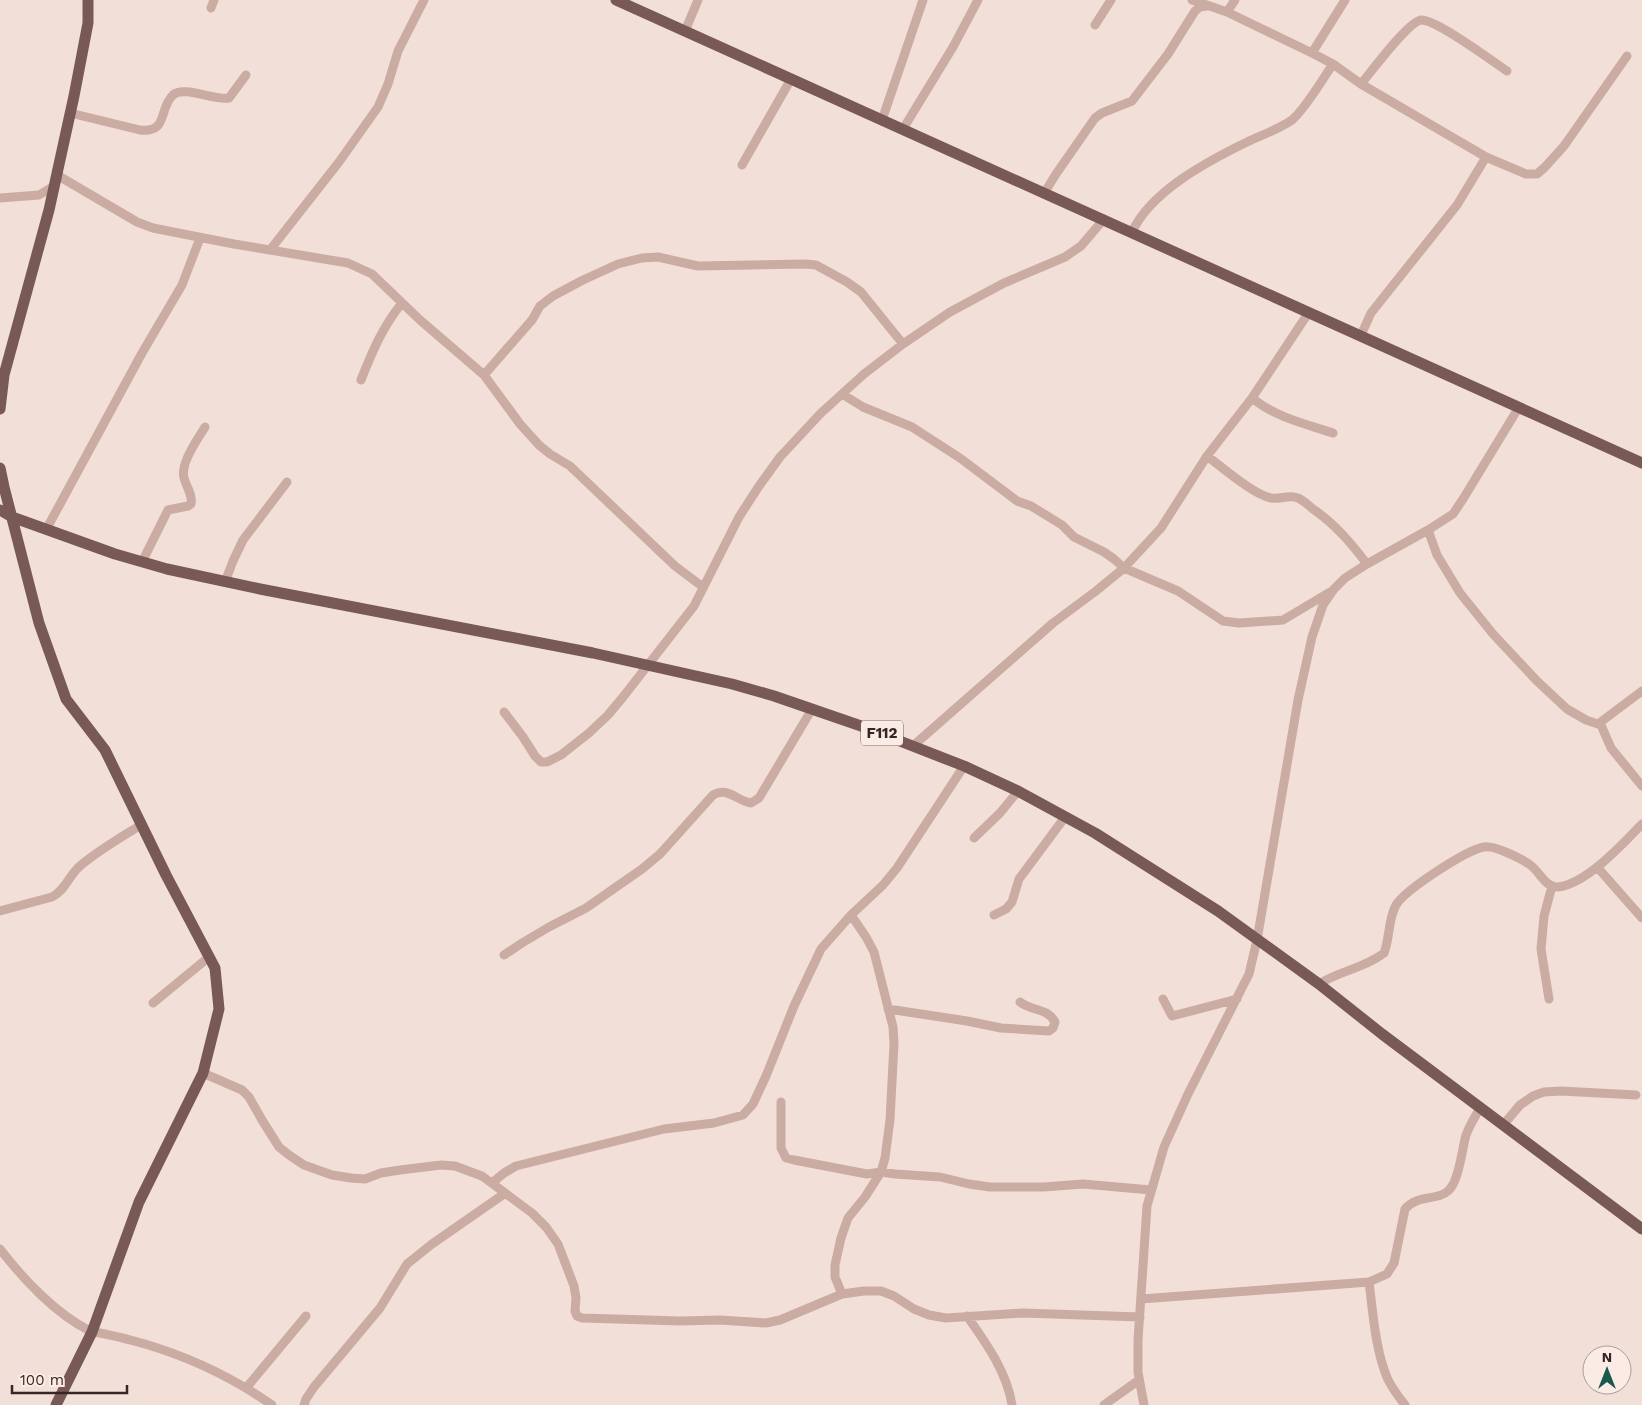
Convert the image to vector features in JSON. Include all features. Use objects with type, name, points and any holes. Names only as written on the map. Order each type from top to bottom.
[{"type":"main road","points":[[0,410],[4,375],[55,181],[70,113],[88,23],[88,0]]},
{"type":"main road","points":[[616,0],[1642,463]]},
{"type":"main road","points":[[0,468],[39,623],[66,699],[105,750],[215,968],[220,1009],[203,1074],[139,1202],[92,1332],[56,1405]]},
{"type":"main road","name":"F112","points":[[0,510],[12,517],[115,554],[167,569],[649,665],[732,684],[812,709],[914,745],[964,766],[1095,833],[1218,912],[1319,984],[1382,1034],[1642,1229]]},
{"type":"street","points":[[270,250],[378,107],[398,51],[424,0]]},
{"type":"street","points":[[685,31],[698,0]]},
{"type":"street","points":[[882,120],[923,0]]},
{"type":"street","points":[[903,129],[953,47],[978,0]]},
{"type":"street","points":[[1095,25],[1111,0]]},
{"type":"street","points":[[1192,0],[1206,6]]},
{"type":"street","points":[[1227,12],[1235,0]]},
{"type":"street","points":[[1312,53],[1345,0]]},
{"type":"street","points":[[1044,192],[1095,118],[1102,113],[1132,101],[1168,54],[1194,11],[1200,7],[1216,7],[1312,53],[1333,64],[1361,84],[1486,156],[1526,174],[1537,174],[1564,146],[1627,56]]},
{"type":"street","points":[[1361,84],[1405,31],[1421,20],[1430,21],[1507,71]]},
{"type":"street","points":[[1132,232],[1142,215],[1168,188],[1198,168],[1292,119],[1333,64]]},
{"type":"street","points":[[70,113],[140,130],[154,130],[159,125],[173,94],[178,91],[222,100],[229,98],[246,75]]},
{"type":"street","points":[[742,165],[791,79]]},
{"type":"street","points":[[1360,335],[1371,314],[1457,205],[1486,156]]},
{"type":"street","points":[[0,198],[39,195],[55,181],[137,222],[154,228],[200,238],[356,265],[372,274],[420,320],[484,375],[520,424],[539,445],[570,466],[674,566],[702,587]]},
{"type":"street","points":[[504,712],[541,762],[547,762],[561,755],[590,733],[608,715],[649,665],[694,606],[702,587],[740,517],[780,457],[821,413],[864,374],[903,344],[950,312],[1004,283],[1065,257],[1081,246],[1104,219]]},
{"type":"street","points":[[47,528],[142,353],[182,285],[200,238]]},
{"type":"street","points":[[484,375],[532,320],[540,306],[553,296],[618,264],[642,258],[658,257],[698,266],[816,265],[861,292],[903,344]]},
{"type":"street","points":[[361,380],[381,333],[402,303]]},
{"type":"street","points":[[914,745],[1053,623],[1124,568],[1161,528],[1207,456],[1252,398],[1309,312]]},
{"type":"street","points":[[842,394],[863,408],[912,427],[960,458],[1017,501],[1031,506],[1062,525],[1074,536],[1109,555],[1124,568],[1178,591],[1223,622],[1283,620],[1334,589]]},
{"type":"street","points":[[1252,398],[1263,408],[1333,433]]},
{"type":"street","points":[[1144,1405],[1139,1380],[1138,1340],[1147,1206],[1164,1147],[1188,1094],[1249,974],[1257,940],[1302,682],[1312,637],[1324,605],[1334,589],[1345,578],[1453,514],[1519,407]]},
{"type":"street","points":[[142,562],[168,510],[191,504],[192,499],[184,476],[184,469],[205,427]]},
{"type":"street","points":[[1207,456],[1238,480],[1259,493],[1271,498],[1297,497],[1303,501],[1329,520],[1367,564]]},
{"type":"street","points":[[226,582],[243,540],[287,482]]},
{"type":"street","points":[[1428,530],[1437,555],[1460,593],[1493,634],[1537,681],[1567,709],[1586,720],[1601,725],[1611,748],[1642,786]]},
{"type":"street","points":[[1601,725],[1602,721],[1642,691]]},
{"type":"street","points":[[504,955],[586,908],[642,869],[660,854],[718,792],[728,792],[744,802],[751,803],[759,798],[812,709]]},
{"type":"street","points":[[492,1183],[516,1166],[664,1129],[714,1123],[743,1115],[753,1104],[760,1090],[794,1006],[821,949],[897,868],[964,766]]},
{"type":"street","points":[[974,838],[1000,813],[1018,792]]},
{"type":"street","points":[[994,915],[1006,909],[1012,902],[1019,879],[1065,816]]},
{"type":"street","points":[[0,911],[52,897],[60,893],[70,875],[79,866],[108,844],[142,825]]},
{"type":"street","points":[[1319,984],[1330,977],[1376,960],[1384,953],[1396,906],[1407,893],[1470,852],[1484,847],[1491,847],[1529,864],[1552,886],[1558,887],[1571,883],[1598,868],[1642,825]]},
{"type":"street","points":[[1598,868],[1642,918]]},
{"type":"street","points":[[1548,999],[1541,949],[1544,916],[1552,886]]},
{"type":"street","points":[[842,1294],[835,1277],[835,1265],[840,1238],[848,1218],[865,1197],[880,1172],[885,1158],[890,1120],[894,1044],[893,1027],[874,952],[866,936],[851,915]]},
{"type":"street","points":[[153,1004],[209,957]]},
{"type":"street","points":[[1163,999],[1172,1016],[1237,999]]},
{"type":"street","points":[[888,1008],[1001,1028],[1049,1031],[1053,1028],[1055,1022],[1052,1016],[1046,1012],[1026,1007],[1020,1002]]},
{"type":"street","points":[[203,1074],[242,1090],[249,1097],[279,1147],[304,1164],[332,1175],[365,1179],[381,1173],[422,1166],[441,1165],[455,1166],[482,1176],[532,1213],[546,1227],[558,1244],[574,1286],[576,1298],[575,1311],[577,1316],[582,1318],[680,1321],[720,1320],[766,1323],[780,1320],[842,1294],[864,1291],[881,1291],[894,1296],[914,1309],[929,1315],[946,1318],[1023,1313],[1140,1317]]},
{"type":"street","points":[[1504,1124],[1520,1105],[1533,1096],[1544,1092],[1561,1091],[1636,1095]]},
{"type":"street","points":[[781,1102],[780,1148],[786,1158],[867,1174],[880,1172],[940,1177],[969,1184],[990,1186],[1083,1184],[1151,1190]]},
{"type":"street","points":[[1141,1299],[1369,1282],[1387,1274],[1394,1263],[1405,1209],[1410,1204],[1421,1199],[1449,1191],[1454,1182],[1466,1134],[1481,1107]]},
{"type":"street","points":[[304,1405],[314,1387],[380,1308],[407,1264],[432,1244],[504,1194]]},
{"type":"street","points":[[0,1249],[11,1264],[56,1309],[92,1332],[126,1338],[187,1358],[216,1370],[247,1387],[272,1405]]},
{"type":"street","points":[[1369,1282],[1381,1359],[1386,1376],[1405,1405]]},
{"type":"street","points":[[247,1387],[306,1316]]},
{"type":"street","points":[[967,1316],[998,1364],[1012,1405]]},
{"type":"street","points":[[1104,1405],[1139,1380]]}]
